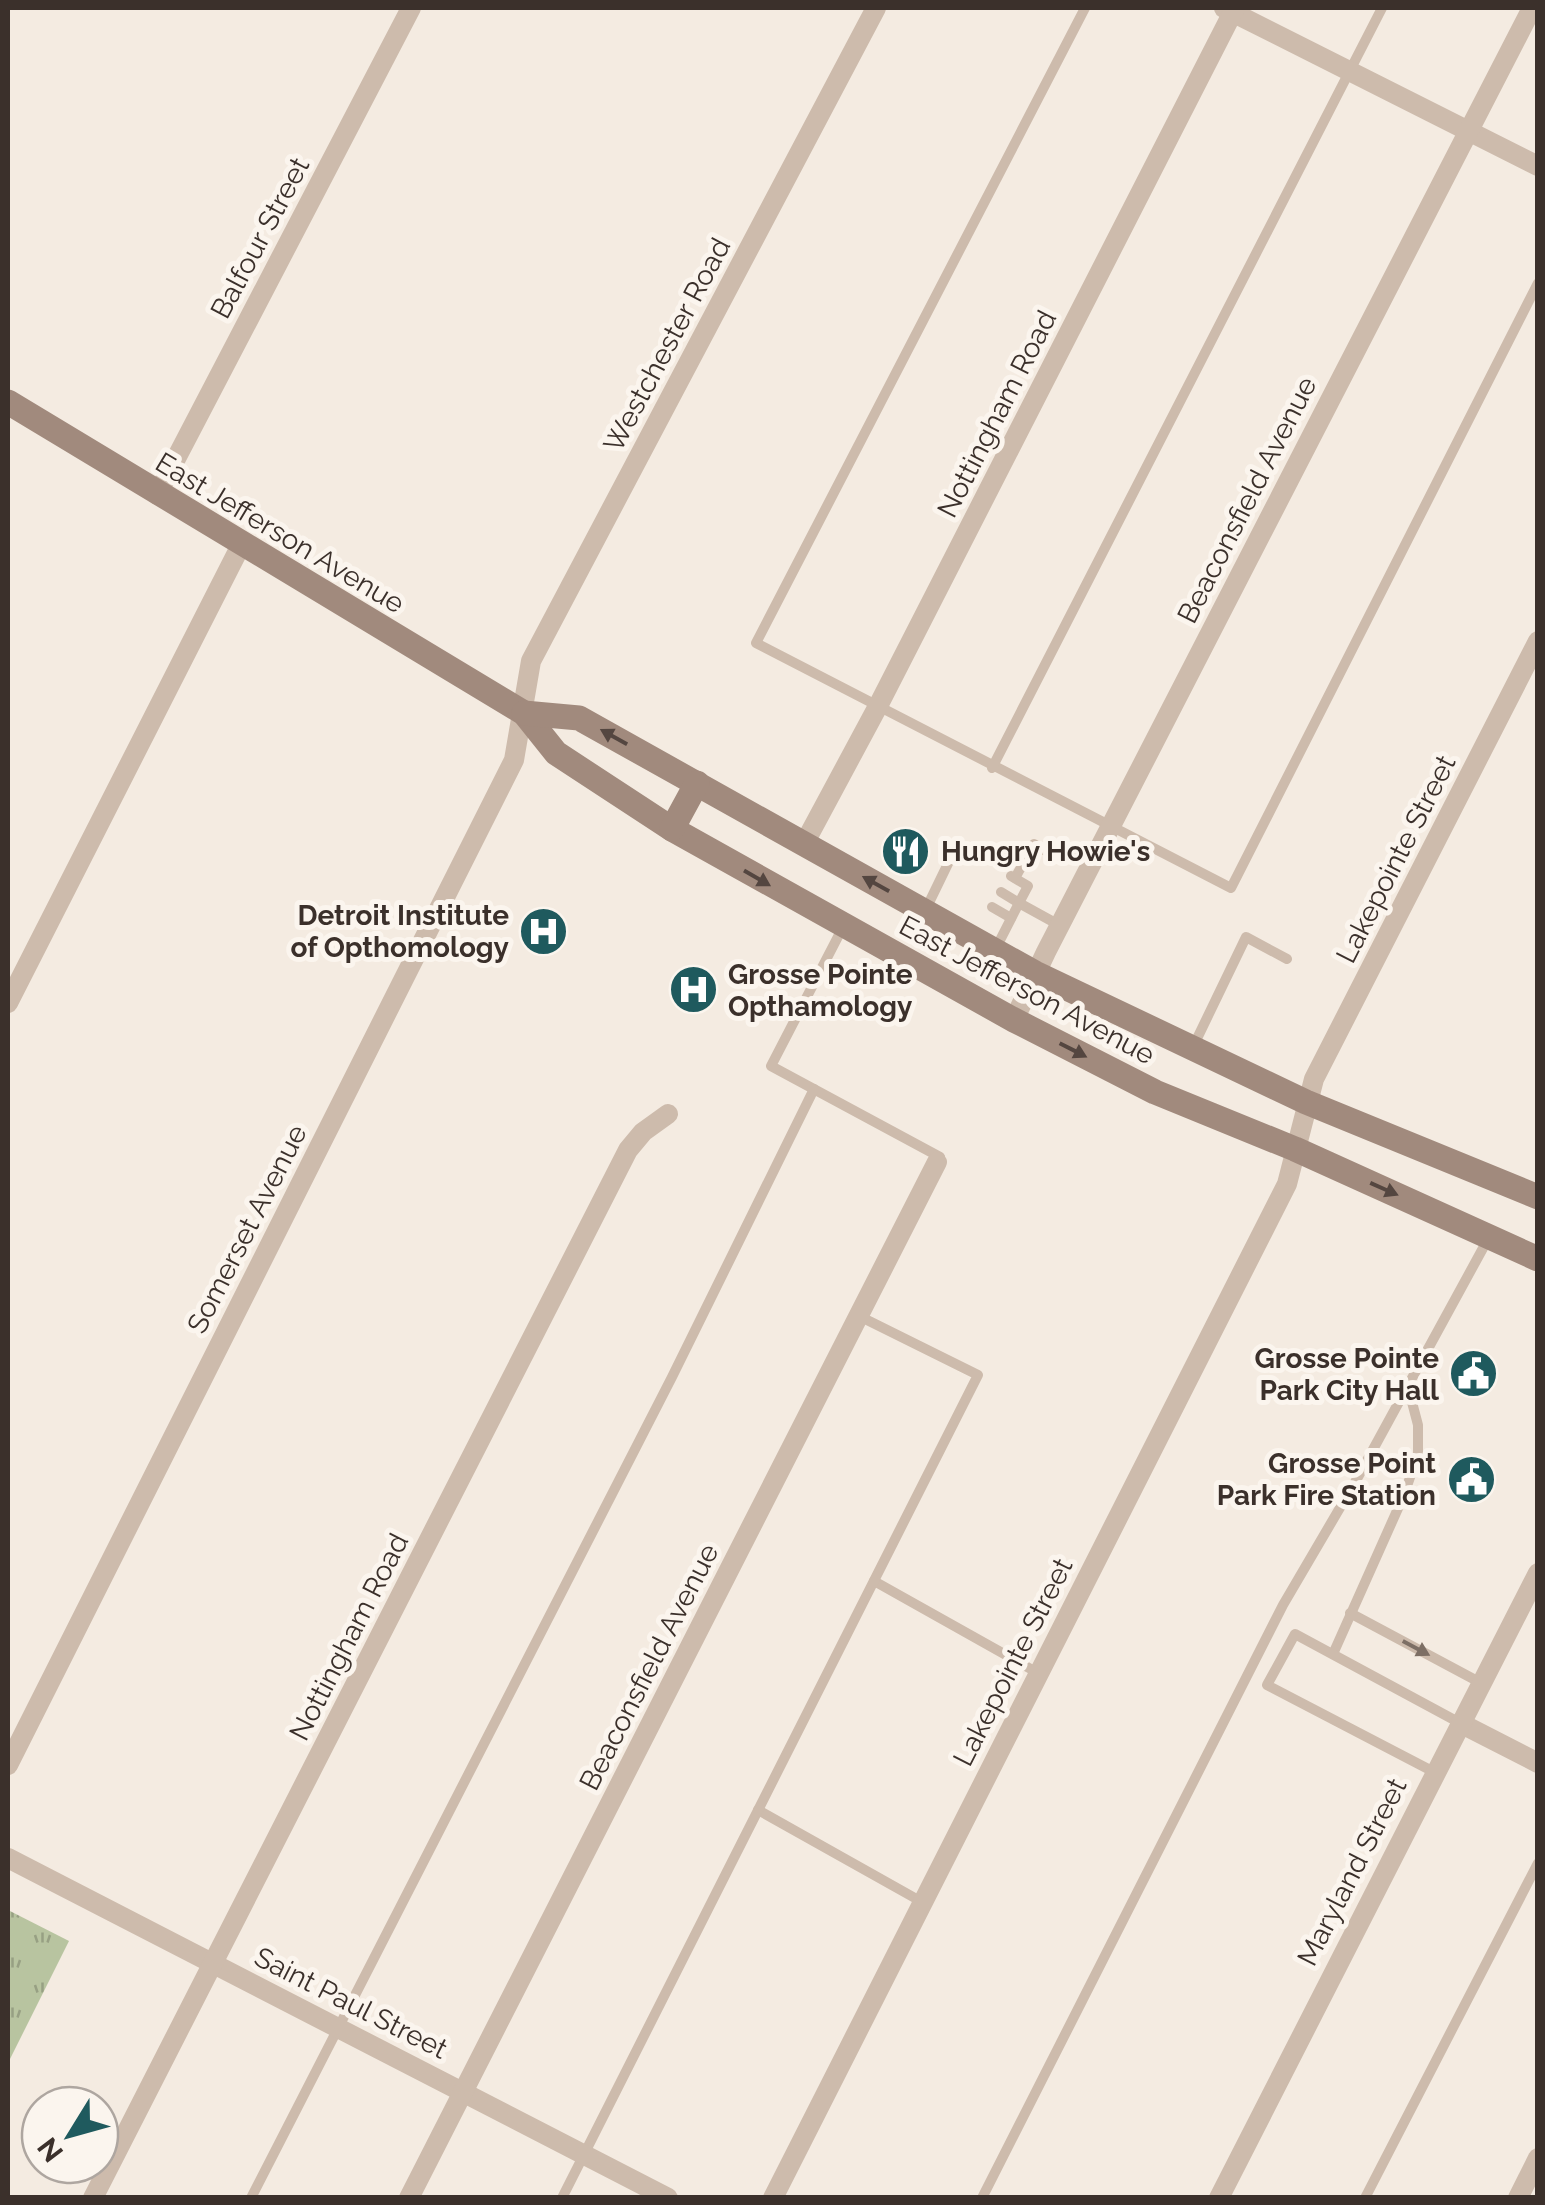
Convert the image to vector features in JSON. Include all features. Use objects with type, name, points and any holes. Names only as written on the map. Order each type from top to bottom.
[{"type":"main road","name":"East Jefferson Avenue","points":[[8,402],[524,713],[556,753],[672,830],[843,926],[1155,1092],[1295,1149],[1538,1258]]},
{"type":"main road","name":"East Jefferson Avenue","points":[[524,713],[578,718],[1035,973],[1306,1102],[1538,1197]]},
{"type":"main road","points":[[672,830],[697,784]]},
{"type":"street","name":"Balfour Street","points":[[157,494],[411,8]]},
{"type":"street","name":"Westchester Road","points":[[524,713],[531,660],[876,8]]},
{"type":"street","name":"Beaconsfield Avenue","points":[[1014,1020],[1059,925],[1532,8]]},
{"type":"street","name":"Nottingham Road","points":[[804,844],[878,708],[1230,9]]},
{"type":"street","points":[[1230,9],[1538,166]]},
{"type":"street","points":[[8,1002],[241,544]]},
{"type":"street","name":"Lakepointe Street","points":[[773,2198],[1287,1184],[1314,1080],[1538,641]]},
{"type":"street","name":"Somerset Avenue","points":[[8,1765],[514,760],[524,713]]},
{"type":"street","name":"Nottingham Road","points":[[93,2198],[628,1150],[643,1132],[668,1114]]},
{"type":"street","name":"Beaconsfield Avenue","points":[[409,2198],[937,1162]]},
{"type":"street","name":"Maryland Street","points":[[1218,2198],[1538,1573]]},
{"type":"street","points":[[1460,1723],[1538,1763]]},
{"type":"street","name":"Saint Paul Street","points":[[8,1858],[668,2198]]},
{"type":"street","points":[[1518,2198],[1538,2158]]},
{"type":"lane","points":[[1085,8],[756,643],[1231,888],[1538,282]]},
{"type":"lane","points":[[992,768],[1382,8]]},
{"type":"lane","points":[[995,950],[1028,886],[1013,877],[1034,844],[1054,856]]},
{"type":"lane","points":[[924,911],[958,846],[970,853]]},
{"type":"lane","points":[[948,862],[961,870]]},
{"type":"lane","points":[[941,877],[953,884]]},
{"type":"lane","points":[[1001,892],[1059,925]]},
{"type":"lane","points":[[992,907],[1011,918]]},
{"type":"lane","points":[[843,926],[771,1066],[940,1156],[937,1162]]},
{"type":"lane","points":[[1192,1050],[1246,937],[1287,959]]},
{"type":"lane","points":[[251,2198],[672,1377],[814,1090]]},
{"type":"lane","points":[[982,2198],[1274,1623],[1489,1236]]},
{"type":"lane","points":[[562,2198],[978,1375],[859,1316]]},
{"type":"lane","points":[[1332,1654],[1404,1495],[1418,1454],[1418,1425],[1408,1386]]},
{"type":"lane","points":[[874,1581],[1038,1672]]},
{"type":"lane","points":[[1350,1613],[1481,1682]]},
{"type":"lane","points":[[1274,1623],[1460,1723]]},
{"type":"lane","points":[[1295,1634],[1268,1685],[1434,1772]]},
{"type":"lane","points":[[758,1810],[922,1902]]},
{"type":"lane","points":[[1365,2198],[1538,1863]]},
{"type":"green space","points":[[8,1910],[69,1941],[8,2063]]},
{"type":"place","name":"Hungry Howie's","points":[[906,851]]},
{"type":"place","name":"Detroit Institute of Opthomology","points":[[544,931]]},
{"type":"place","name":"Grosse Pointe Opthamology","points":[[693,990]]},
{"type":"place","name":"Grosse Pointe Park City Hall","points":[[1474,1374]]},
{"type":"place","name":"Grosse Point Park Fire Station","points":[[1471,1479]]}]
